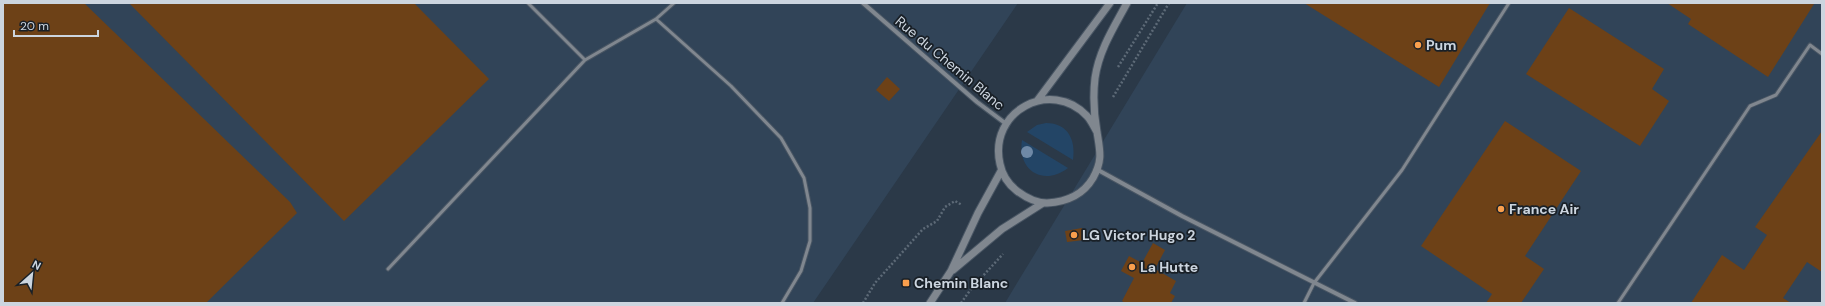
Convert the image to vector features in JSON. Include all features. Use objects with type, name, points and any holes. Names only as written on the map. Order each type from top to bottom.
[{"type":"street","name":"Rue du Chemin Blanc","points":[[863,3],[977,102],[1005,123]]},
{"type":"street","points":[[1037,101],[1110,3]]},
{"type":"street","points":[[1097,132],[1087,116],[1073,106],[1055,100],[1037,101],[1021,108],[1005,123],[1000,136],[997,154],[1001,171],[1011,187],[1026,197],[1042,203],[1060,202],[1077,195],[1090,183],[1098,170],[1101,150],[1097,132],[1095,79],[1100,55],[1127,3]]},
{"type":"street","points":[[1098,170],[1182,216],[1355,303]]},
{"type":"street","points":[[930,303],[951,271],[978,213],[1001,171]]},
{"type":"street","points":[[951,271],[1002,229],[1042,203]]},
{"type":"lane","points":[[528,3],[585,60]]},
{"type":"lane","points":[[388,269],[585,60],[656,19],[674,3]]},
{"type":"lane","points":[[1304,303],[1314,283],[1402,170],[1509,3]]},
{"type":"lane","points":[[656,19],[731,86],[781,138],[804,178],[810,208],[810,241],[801,271],[782,303]]},
{"type":"lane","points":[[1618,303],[1750,106],[1776,94],[1810,45],[1822,54]]},
{"type":"path","points":[[1116,71],[1158,3]]},
{"type":"path","points":[[1111,100],[1169,3]]},
{"type":"path","points":[[863,303],[875,283],[923,229],[937,221],[945,207],[955,202],[966,207]]},
{"type":"path","points":[[961,303],[971,289],[1005,252]]},
{"type":"shaded area","points":[[3,3],[1018,3],[813,303],[3,303]]},
{"type":"shaded area","points":[[1187,3],[1822,3],[1822,303],[1005,303]]},
{"type":"shaded area","points":[[1046,123],[1060,126],[1069,134],[1073,146],[1073,160],[1027,132],[1037,125]]},
{"type":"shaded area","points":[[1022,140],[1068,168],[1050,176],[1041,175],[1034,172],[1028,167],[1024,160]]},
{"type":"building","points":[[3,3],[84,3],[290,202],[297,213],[206,303],[3,303]]},
{"type":"building","points":[[129,3],[414,3],[489,79],[344,221]]},
{"type":"building","name":"Pum","points":[[1304,3],[1490,3],[1439,87]]},
{"type":"building","points":[[1667,3],[1814,4],[1768,77],[1688,24],[1691,19]]},
{"type":"building","points":[[1569,8],[1664,69],[1652,89],[1669,101],[1640,146],[1526,74]]},
{"type":"building","points":[[887,77],[900,89],[889,101],[876,90]]},
{"type":"building","name":"France Air","points":[[1505,121],[1581,171],[1525,256],[1544,269],[1521,303],[1486,303],[1492,294],[1421,246]]},
{"type":"building","points":[[1822,131],[1822,272],[1807,262],[1783,298],[1791,303],[1691,303],[1722,255],[1744,270],[1767,235],[1755,227]]},
{"type":"building","name":"LG Victor Hugo 2","points":[[1082,228],[1084,240],[1067,242],[1065,231]]},
{"type":"building","points":[[1153,243],[1165,250],[1155,269],[1176,281],[1170,293],[1175,296],[1171,303],[1125,303],[1122,301],[1134,278],[1121,271],[1129,256],[1142,263]]},
{"type":"place","name":"Pum","points":[[1418,45]]},
{"type":"place","name":"France Air","points":[[1501,209]]},
{"type":"place","name":"LG Victor Hugo 2","points":[[1074,235]]},
{"type":"place","name":"La Hutte","points":[[1132,267]]},
{"type":"place","name":"Chemin Blanc","points":[[906,283]]}]
